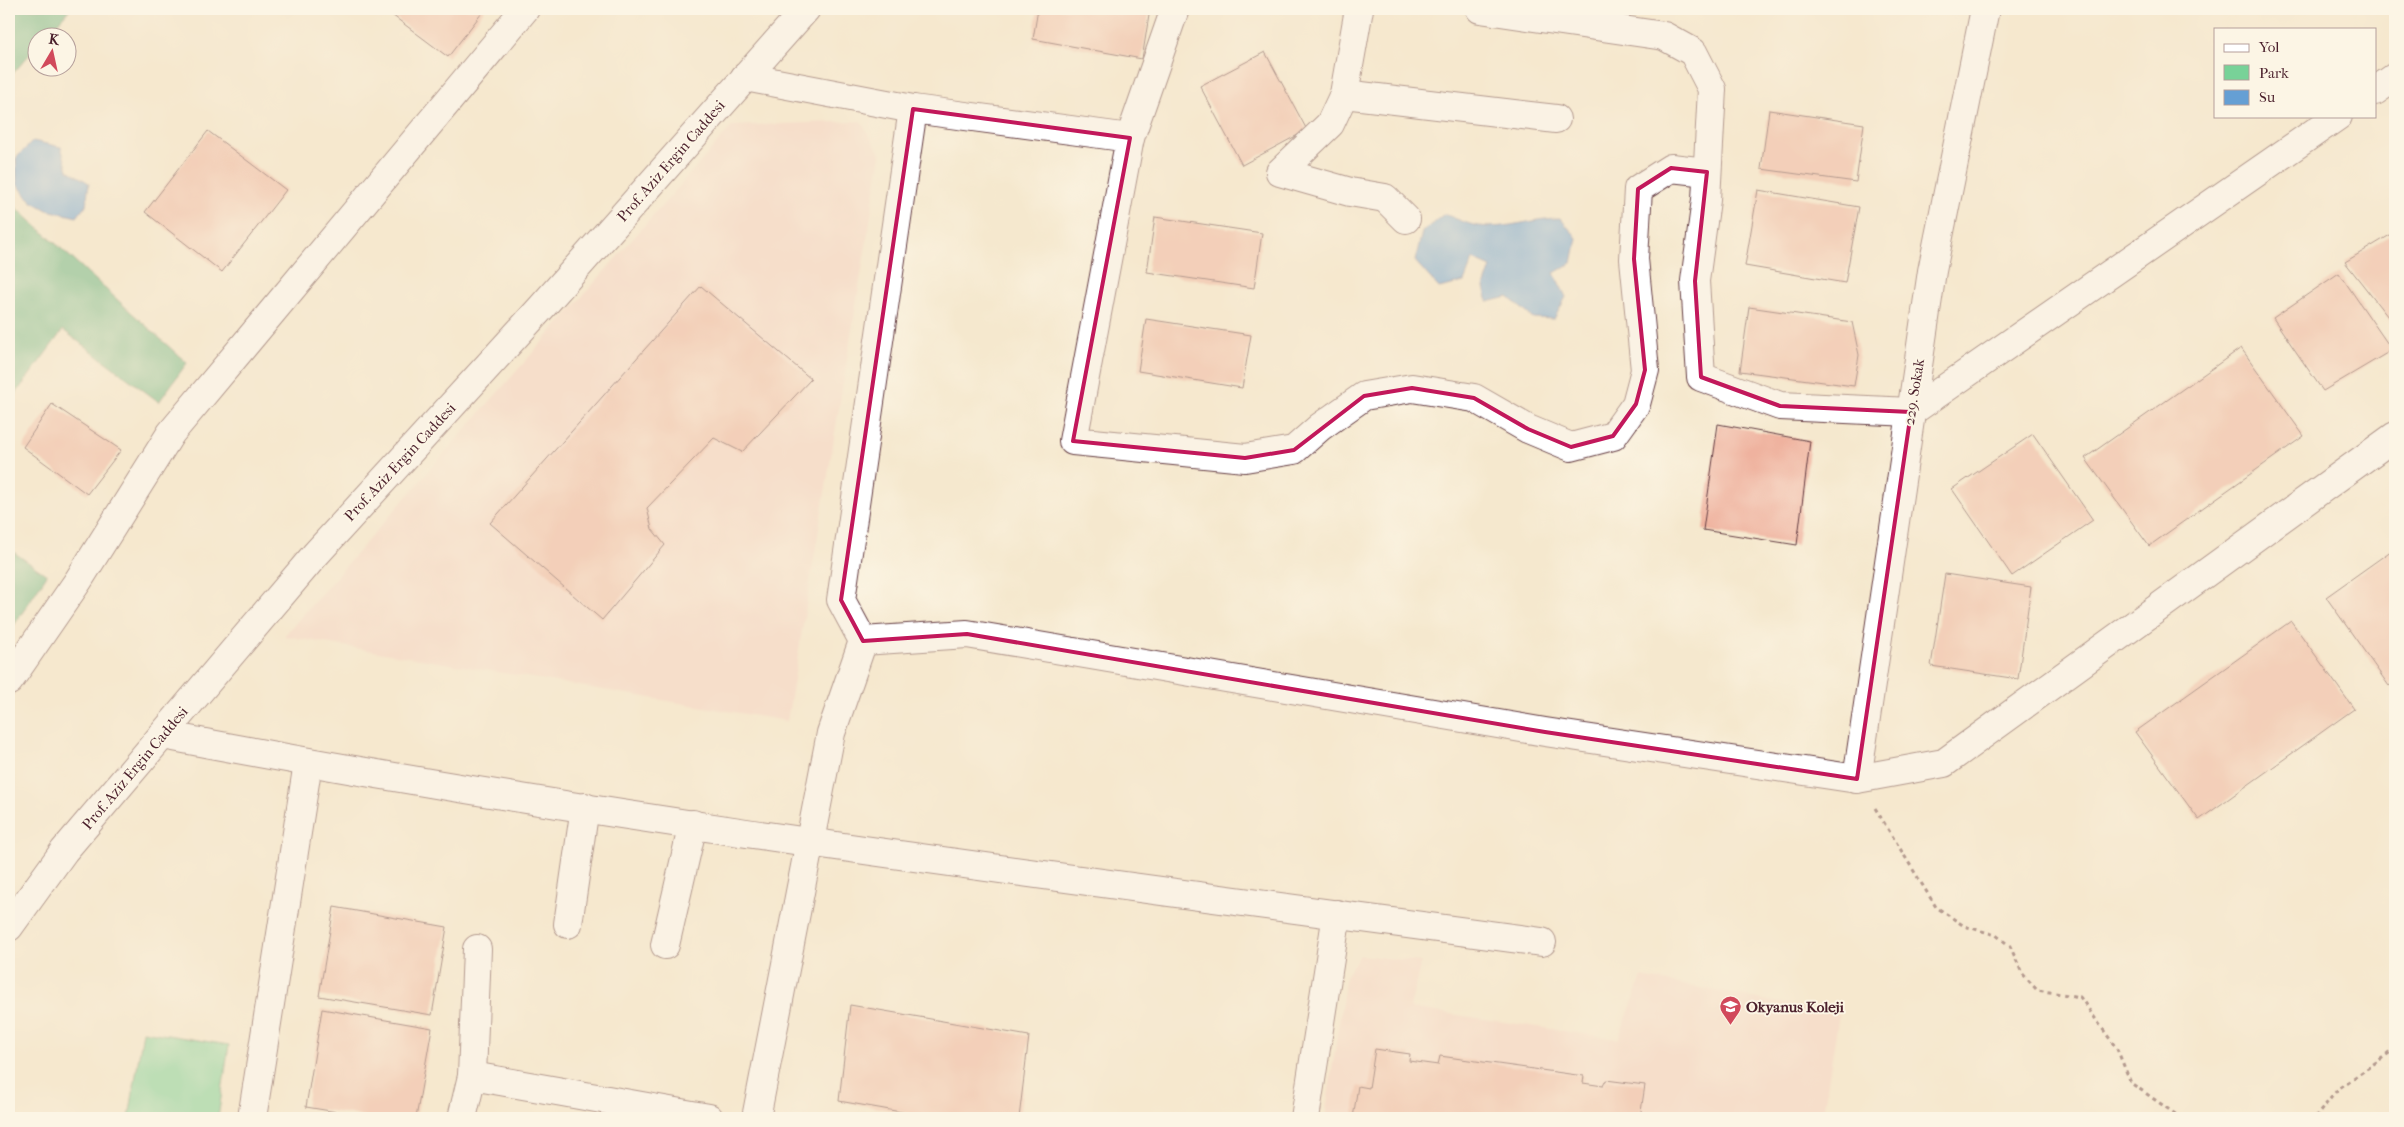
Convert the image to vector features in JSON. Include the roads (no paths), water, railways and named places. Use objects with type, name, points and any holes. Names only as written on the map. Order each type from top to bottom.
[{"type":"street","points":[[9,681],[78,582],[171,434],[524,9]]},
{"type":"street","name":"Prof. Aziz Ergin Caddesi","points":[[9,926],[64,851],[315,555],[541,308],[806,9]]},
{"type":"street","points":[[1175,9],[1130,138],[1073,441],[1244,458],[1294,450],[1320,426],[1364,396],[1412,388],[1474,398],[1528,429],[1571,447],[1613,436],[1636,404],[1645,370],[1634,259],[1638,189],[1671,168],[1708,172]]},
{"type":"street","points":[[1359,9],[1344,94],[1330,124],[1280,172],[1350,192],[1385,198],[1406,219]]},
{"type":"street","points":[[1480,9],[1664,36],[1693,52],[1712,89],[1708,172],[1695,281],[1701,377],[1780,406],[1911,412],[2335,118]]},
{"type":"street","name":"229. Sokak","points":[[1857,779],[1932,271],[1985,9]]},
{"type":"street","points":[[745,77],[913,110],[1130,138]]},
{"type":"street","points":[[2376,90],[2395,77]]},
{"type":"street","points":[[1344,94],[1556,120]]},
{"type":"street","points":[[756,1118],[831,733],[863,641],[841,600],[913,110]]},
{"type":"street","points":[[863,641],[967,634],[1545,732],[1857,779],[1944,762],[2395,436]]},
{"type":"street","points":[[163,735],[308,763],[810,843],[1542,942]]},
{"type":"street","points":[[252,1118],[308,763]]},
{"type":"street","points":[[568,924],[585,807]]},
{"type":"street","points":[[665,945],[693,824]]},
{"type":"street","points":[[1305,1118],[1337,914]]},
{"type":"street","points":[[462,1118],[472,1076],[477,949]]},
{"type":"street","points":[[472,1076],[709,1118]]},
{"type":"water","points":[[33,141],[61,147],[68,170],[89,183],[86,205],[77,217],[47,210],[31,201],[17,184],[16,158]]},
{"type":"water","points":[[1444,214],[1474,225],[1488,227],[1560,218],[1577,238],[1572,263],[1554,273],[1566,297],[1554,319],[1533,318],[1508,297],[1488,302],[1484,287],[1491,267],[1473,259],[1464,282],[1439,288],[1415,261],[1422,232]]},
{"type":"place","name":"Okyanus Koleji","points":[[1730,1026]]}]
